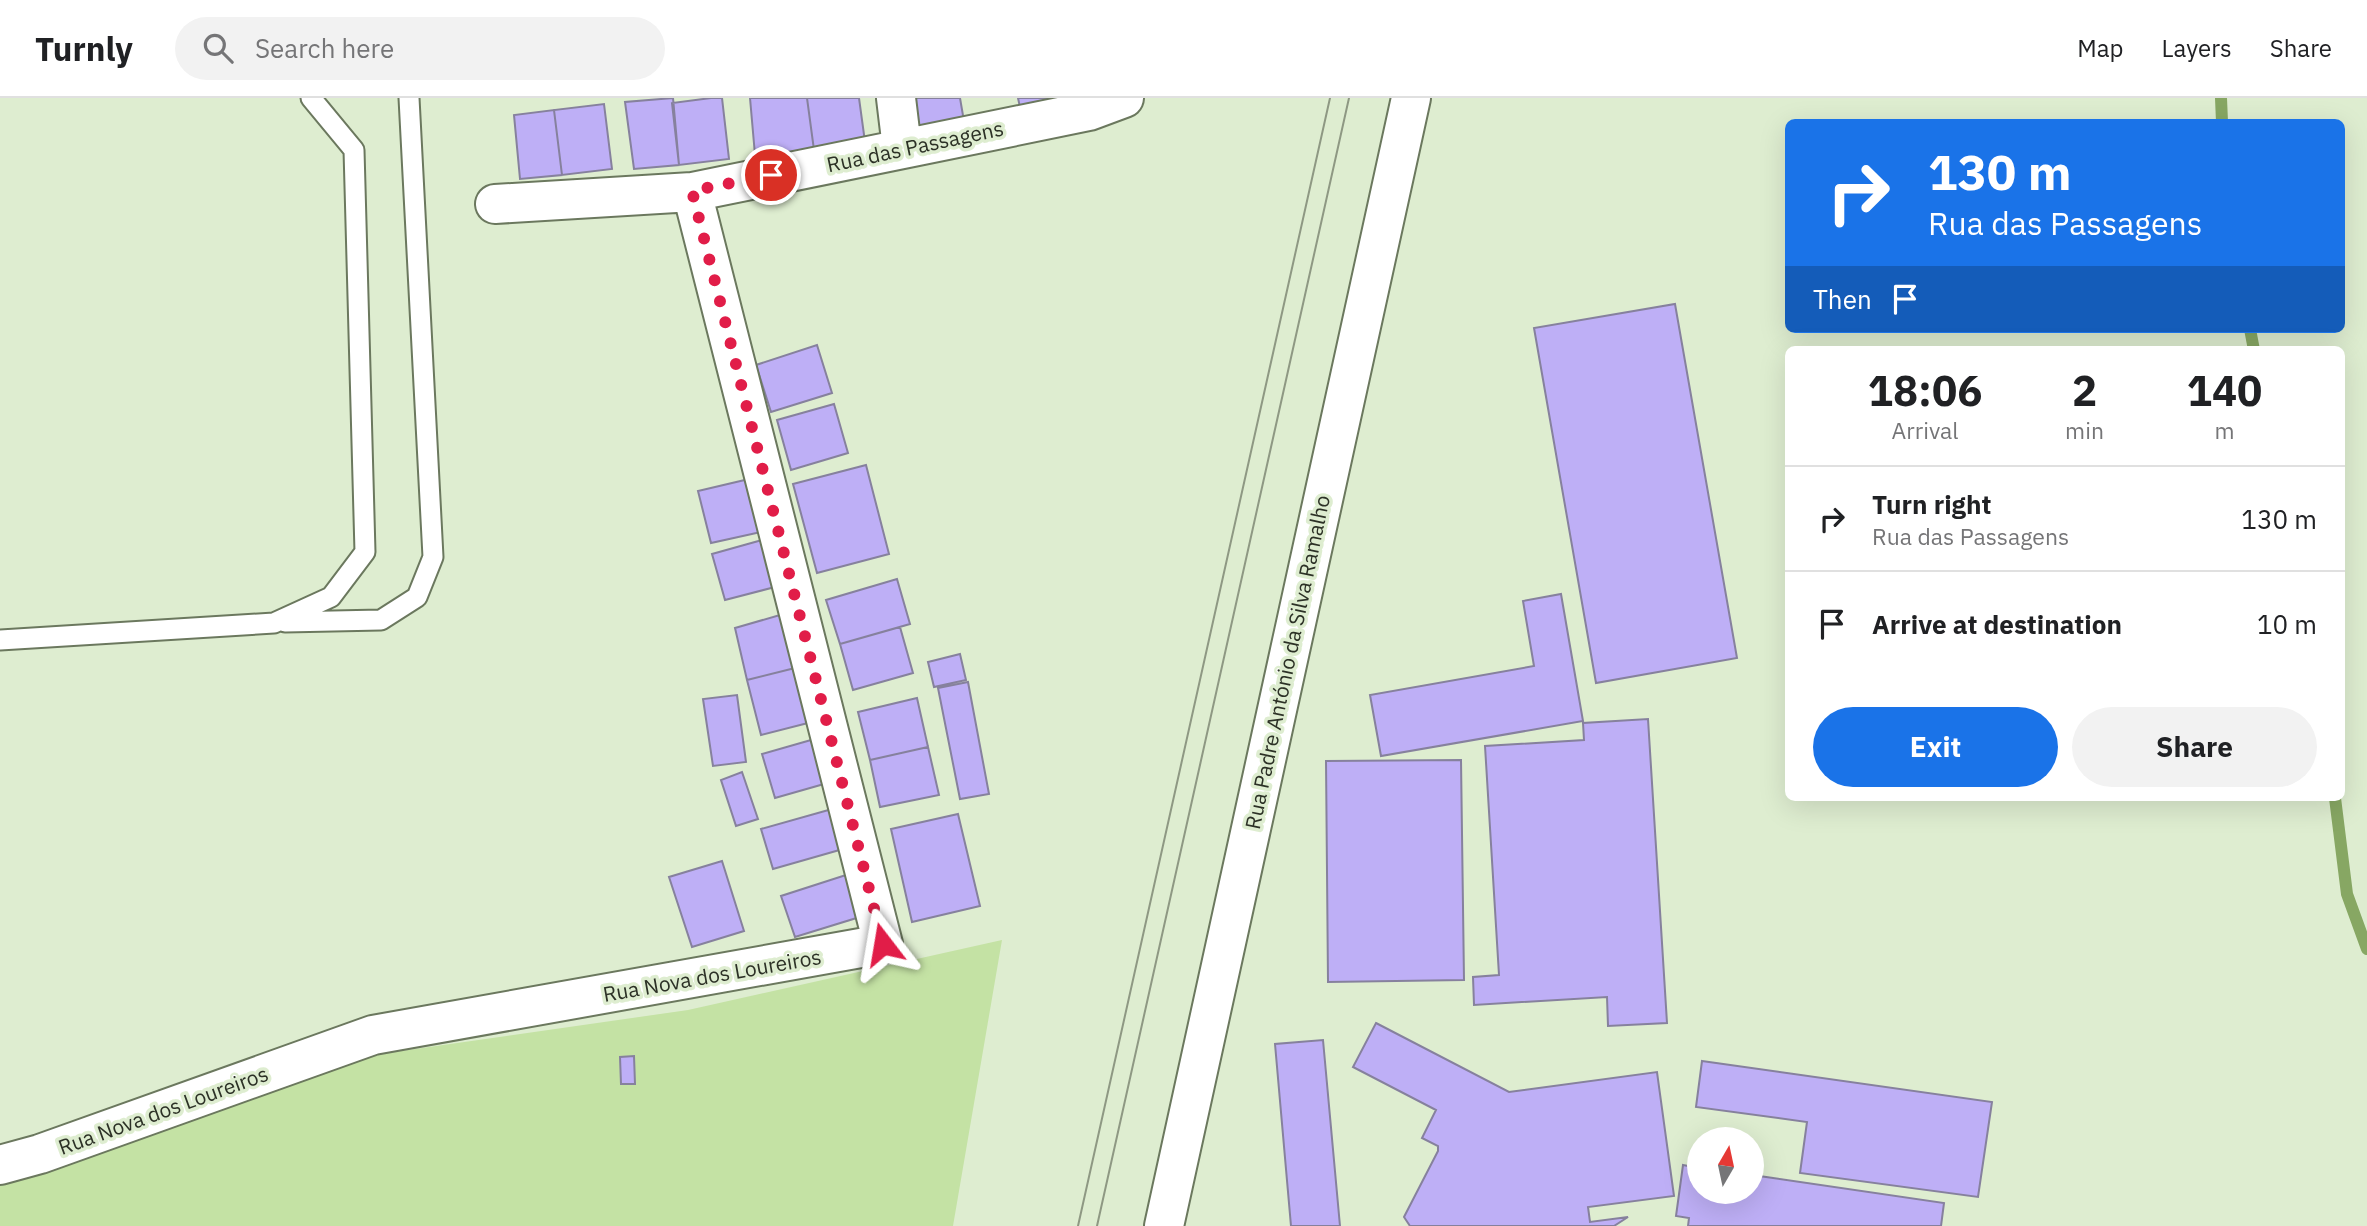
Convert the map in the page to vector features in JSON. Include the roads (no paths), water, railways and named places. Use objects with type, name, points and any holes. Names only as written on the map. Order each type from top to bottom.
[{"type":"street","points":[[896,98],[902,148]]},
{"type":"street","name":"Rua das Passagens","points":[[495,204],[692,191],[1089,110],[1124,98]]},
{"type":"street","name":"Rua Padre António da Silva Ramalho","points":[[1164,1226],[1411,98]]},
{"type":"street","name":"Rua Nova dos Loureiros","points":[[0,1165],[40,1154],[373,1035],[883,944],[692,191]]},
{"type":"lane","points":[[274,623],[331,597],[365,552],[354,150],[311,98]]},
{"type":"lane","points":[[0,640],[274,623],[381,620],[417,597],[433,557],[409,98]]},
{"type":"waterway","points":[[2221,98],[2222,119]]},
{"type":"waterway","points":[[2251,333],[2253,346]]},
{"type":"waterway","points":[[2335,801],[2347,894],[2367,949]]},
{"type":"tram line","points":[[1078,1226],[1330,98]]},
{"type":"tram line","points":[[1097,1226],[1349,98]]}]
